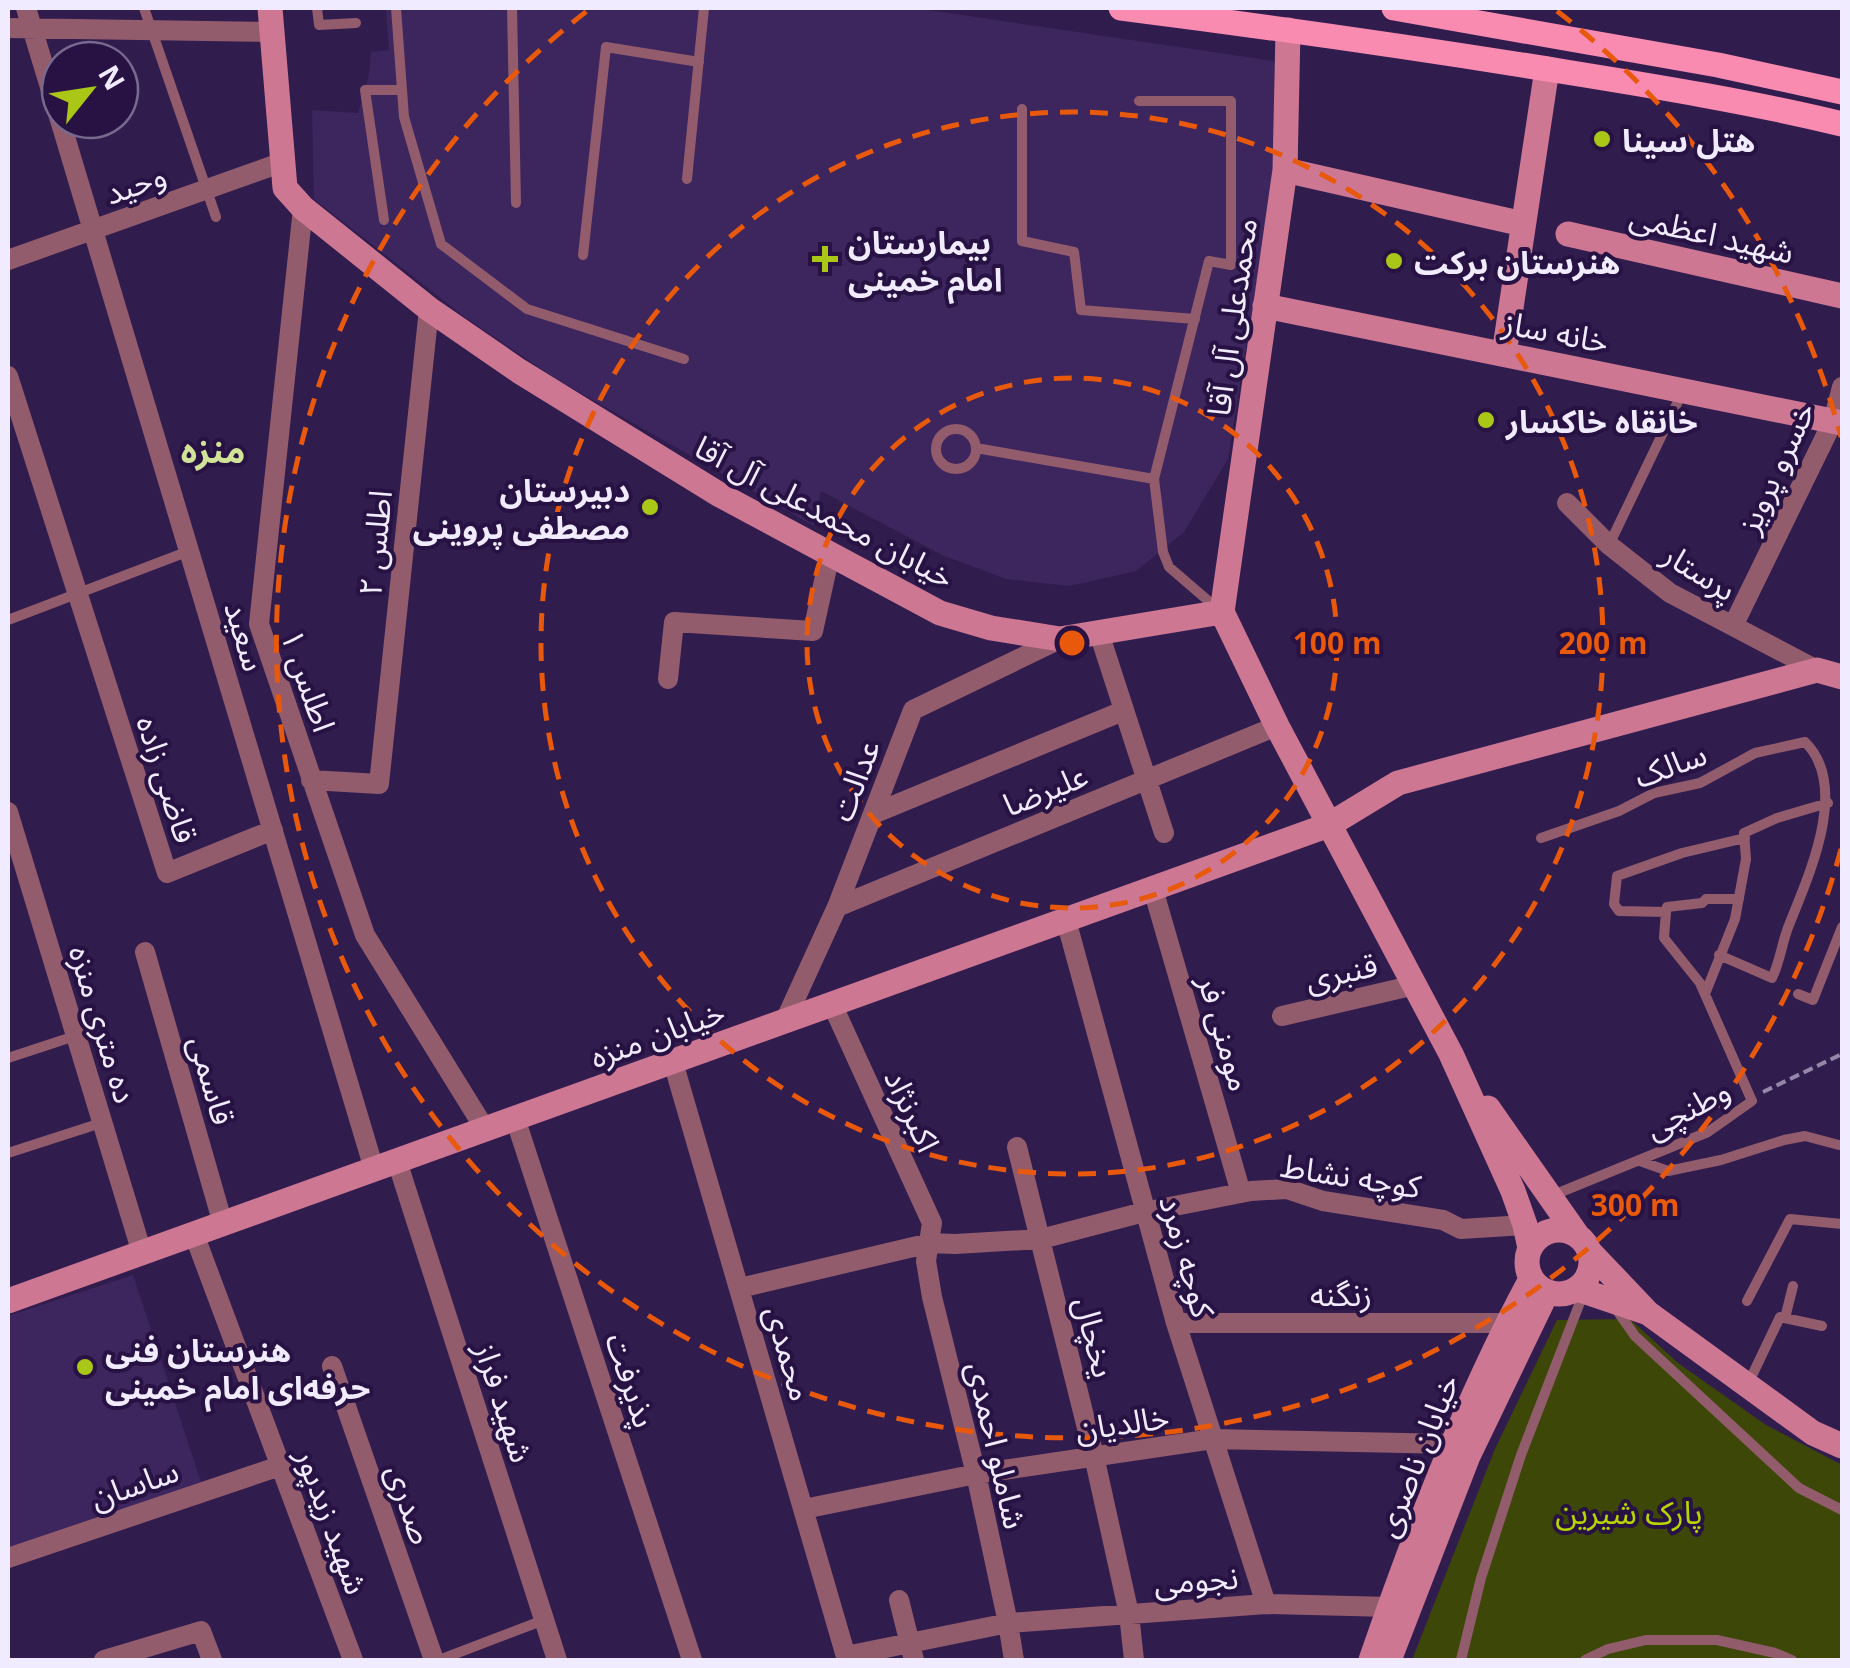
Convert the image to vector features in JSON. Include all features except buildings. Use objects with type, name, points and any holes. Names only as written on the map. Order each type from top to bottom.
[{"type":"main road","points":[[1121,8],[1337,35],[1724,98],[1842,124]]},
{"type":"main road","points":[[1394,8],[1842,91]]},
{"type":"street","name":"سعید","points":[[26,8],[40,54]]},
{"type":"street","points":[[8,28],[152,30],[272,20]]},
{"type":"street","name":"خیابان محمدعلی آل آقا","points":[[272,20],[285,188],[303,208],[429,309],[519,371],[720,495],[940,613],[991,628],[1060,639],[1222,612]]},
{"type":"street","name":"محمدعلی آل آقا","points":[[1222,612],[1285,170],[1288,30]]},
{"type":"street","points":[[1504,354],[1547,69]]},
{"type":"street","name":"سعید","points":[[66,140],[273,830],[385,1165]]},
{"type":"street","name":"وحید","points":[[8,260],[283,162]]},
{"type":"street","points":[[1285,170],[1523,224]]},
{"type":"street","name":"اطلس ۱","points":[[303,208],[259,624],[365,935],[485,1129]]},
{"type":"street","name":"شهید اعظمی","points":[[1568,234],[1842,296]]},
{"type":"street","name":"خانه ساز","points":[[1265,306],[1838,422]]},
{"type":"street","name":"اطلس ۲","points":[[312,780],[379,784],[429,309]]},
{"type":"street","name":"قاضی زاده","points":[[8,376],[167,873],[273,830]]},
{"type":"street","name":"خسرو پرویز","points":[[1733,626],[1838,422],[1842,387]]},
{"type":"street","name":"پرستار","points":[[1566,503],[1608,545],[1670,593],[1817,670]]},
{"type":"street","points":[[668,679],[674,622],[813,631],[830,554]]},
{"type":"street","points":[[1222,612],[1276,726],[1451,1054],[1513,1191],[1527,1237],[1528,1268],[1539,1285],[1557,1294],[1581,1290],[1648,1313]]},
{"type":"street","points":[[1098,633],[1164,833]]},
{"type":"street","name":"عدالت","points":[[785,1021],[837,907],[913,710],[1060,639]]},
{"type":"street","points":[[1817,670],[1842,677]]},
{"type":"street","name":"خیابان منزه","points":[[8,1301],[1329,825],[1398,783],[1817,670]]},
{"type":"street","points":[[873,814],[1124,711]]},
{"type":"street","name":"علیرضا","points":[[837,907],[1276,726]]},
{"type":"street","name":"ده متری منزه","points":[[8,812],[13,848],[142,1253]]},
{"type":"street","name":"مومنی فر","points":[[1152,889],[1241,1193]]},
{"type":"street","name":"کوچه زمرد","points":[[1066,920],[1176,1323],[1266,1604]]},
{"type":"street","name":"قاسمی","points":[[145,952],[223,1224]]},
{"type":"street","name":"قنبری","points":[[1282,1016],[1414,984]]},
{"type":"street","name":"اکبرنژاد","points":[[832,1004],[932,1223],[930,1243]]},
{"type":"street","points":[[1451,1054],[1583,1243],[1648,1313],[1813,1433],[1842,1446]]},
{"type":"street","name":"محمدی","points":[[673,1062],[847,1658]]},
{"type":"street","name":"پذیرفت","points":[[515,1118],[692,1660]]},
{"type":"street","name":"یخچال","points":[[1018,1147],[1094,1456],[1129,1614],[1134,1660]]},
{"type":"street","name":"شهید فراز","points":[[385,1165],[557,1660]]},
{"type":"street","name":"کوچه نشاط","points":[[740,1288],[930,1243],[1041,1239],[1144,1212],[1241,1193],[1286,1189],[1323,1201],[1444,1220],[1461,1229],[1527,1237]]},
{"type":"street","points":[[1527,1237],[1536,1239],[1556,1230],[1566,1231],[1583,1243],[1591,1262],[1581,1290]]},
{"type":"street","name":"شهید زیدپور","points":[[194,1234],[353,1660]]},
{"type":"street","name":"شاملو احمدی","points":[[930,1243],[926,1261],[932,1296],[976,1474],[1014,1660]]},
{"type":"street","name":"خیابان ناصری","points":[[1371,1660],[1453,1444],[1507,1323],[1539,1285]]},
{"type":"street","name":"خیابان ناصری","points":[[1389,1660],[1539,1285]]},
{"type":"street","name":"زنگنه","points":[[1176,1323],[1507,1323]]},
{"type":"street","name":"صدری","points":[[332,1366],[436,1660]]},
{"type":"street","name":"خالدیان","points":[[804,1509],[976,1474],[1213,1439],[1453,1444]]},
{"type":"street","name":"ساسان","points":[[8,1558],[280,1466]]},
{"type":"street","points":[[899,1600],[912,1652]]},
{"type":"street","name":"نجومی","points":[[847,1658],[912,1652],[1008,1623],[1266,1604],[1390,1607]]},
{"type":"street","points":[[104,1660],[201,1631],[212,1660]]},
{"type":"lane","points":[[144,8],[216,217]]},
{"type":"lane","points":[[316,8],[319,26],[356,23]]},
{"type":"lane","points":[[396,8],[404,117],[441,244],[526,309],[684,359]]},
{"type":"lane","points":[[512,8],[516,204]]},
{"type":"lane","points":[[686,180],[704,8]]},
{"type":"lane","points":[[583,256],[606,48],[698,62]]},
{"type":"lane","points":[[384,220],[365,90],[402,90]]},
{"type":"lane","points":[[1138,101],[1231,101],[1231,264],[1209,262],[1154,478],[1163,552],[1169,568],[1222,612]]},
{"type":"lane","points":[[1022,109],[1022,241],[1074,252],[1081,310],[1195,319]]},
{"type":"lane","points":[[1608,545],[1684,390]]},
{"type":"lane","points":[[958,428],[971,436],[976,448],[972,462],[952,469],[940,462],[935,449],[940,436],[958,428]]},
{"type":"lane","points":[[976,448],[1154,478]]},
{"type":"lane","points":[[8,620],[190,551]]},
{"type":"lane","name":"سالک","points":[[1541,838],[1654,794],[1700,783],[1756,753],[1805,742],[1813,748],[1830,784],[1828,803]]},
{"type":"lane","points":[[1704,994],[1719,955],[1736,919],[1746,859],[1744,833],[1777,818],[1828,803],[1823,842],[1783,940],[1772,978],[1719,955]]},
{"type":"lane","points":[[1666,912],[1618,911],[1614,904],[1617,876],[1682,853],[1745,838]]},
{"type":"lane","points":[[1739,900],[1706,900],[1667,907],[1664,938],[1700,983],[1752,1101]]},
{"type":"lane","points":[[1798,994],[1814,1000],[1842,927]]},
{"type":"lane","points":[[1828,962],[1842,963]]},
{"type":"lane","points":[[8,1058],[76,1036]]},
{"type":"lane","name":"وطنچی","points":[[1550,1197],[1708,1132],[1752,1101]]},
{"type":"lane","points":[[8,1153],[102,1122]]},
{"type":"lane","points":[[1640,1161],[1668,1171],[1805,1136],[1839,1145]]},
{"type":"lane","points":[[1747,1301],[1790,1218],[1842,1224]]},
{"type":"lane","points":[[1785,1318],[1793,1286]]},
{"type":"lane","points":[[1461,1660],[1481,1578],[1581,1290]]},
{"type":"lane","points":[[1610,1300],[1635,1336],[1799,1488],[1842,1510]]},
{"type":"lane","points":[[1748,1385],[1780,1317],[1822,1326]]},
{"type":"lane","points":[[436,1660],[544,1620]]},
{"type":"lane","points":[[1585,1660],[1608,1649],[1646,1640],[1717,1640],[1775,1652],[1792,1660]]},
{"type":"path","name":"وطنچی","points":[[1752,1101],[1771,1087],[1842,1054]]},
{"type":"shaded area","name":"بیمارستان امام خمینی","points":[[386,8],[915,8],[1274,61],[1275,169],[1228,459],[1184,532],[1136,571],[1070,586],[1006,579],[942,555],[821,491],[814,526],[556,379],[466,318],[314,199],[312,110],[358,113],[371,52],[389,50]]},
{"type":"shaded area","name":"هنرستان فنی حرفه‌ای امام خمینی","points":[[133,1275],[202,1485],[8,1550],[8,1316]]},
{"type":"green space","name":"پارک شیرین","points":[[1630,1319],[1678,1363],[1766,1425],[1842,1465],[1842,1660],[1412,1660],[1495,1449],[1557,1320]]},
{"type":"place","name":"هتل سینا","points":[[1602,139]]},
{"type":"place","name":"بیمارستان امام خمینی","points":[[825,259]]},
{"type":"place","name":"هنرستان برکت","points":[[1394,261]]},
{"type":"place","name":"خانقاه خاکسار","points":[[1486,420]]},
{"type":"place","name":"دبیرستان مصطفی پروینی","points":[[650,507]]},
{"type":"place","name":"هنرستان فنی حرفه‌ای امام خمینی","points":[[85,1367]]},
{"type":"district","name":"منزه","points":[[213,449]]}]
